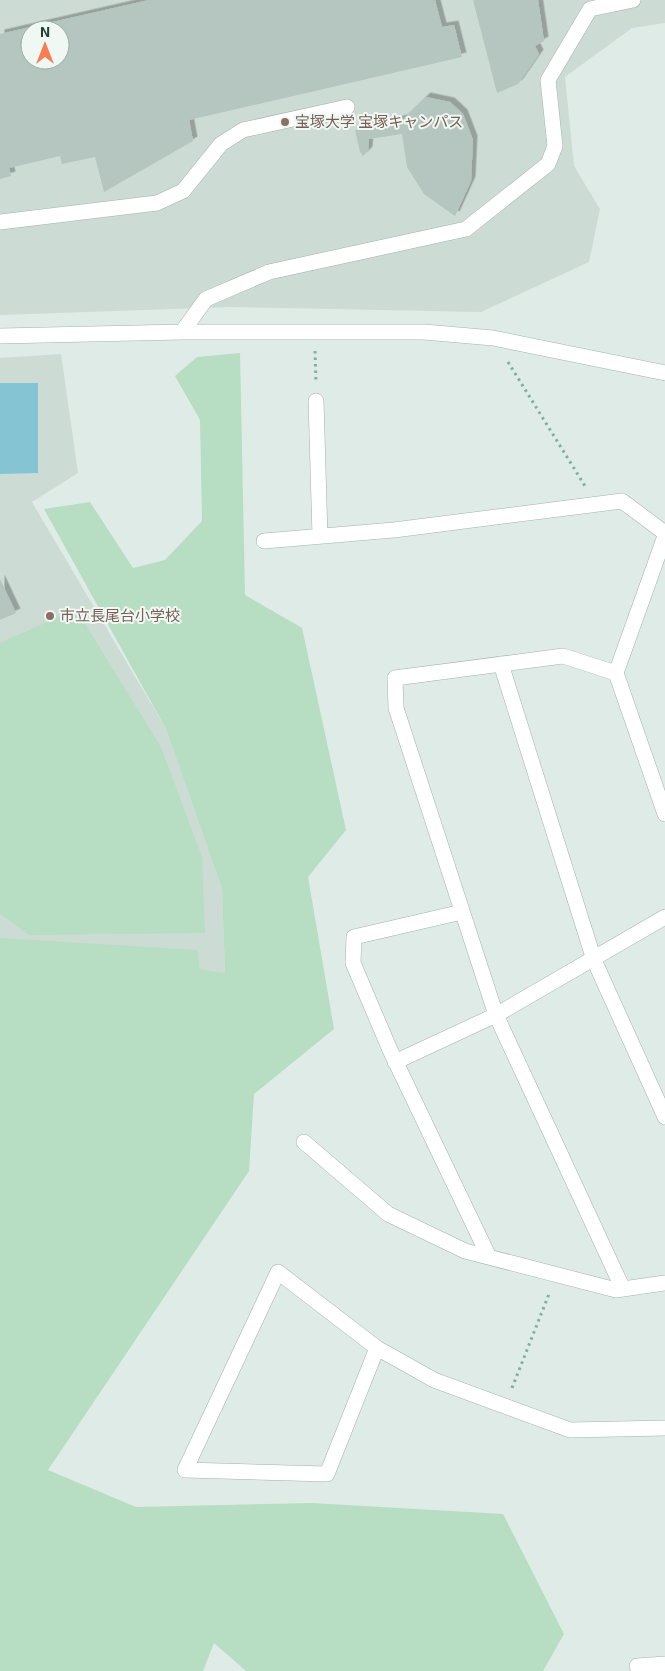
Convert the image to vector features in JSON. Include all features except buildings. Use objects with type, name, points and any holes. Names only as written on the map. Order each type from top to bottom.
[{"type":"street","points":[[182,332],[206,300],[269,272],[466,229],[548,164],[555,146],[548,80],[590,9],[633,0]]},
{"type":"street","points":[[0,222],[157,203],[183,191],[221,144],[243,130],[347,107]]},
{"type":"street","points":[[0,336],[315,330],[424,332],[493,338],[665,373]]},
{"type":"street","points":[[316,401],[320,536]]},
{"type":"street","points":[[264,540],[394,530],[622,501],[665,534],[616,673],[665,814]]},
{"type":"street","points":[[616,673],[564,656],[395,678],[396,708],[496,1015],[623,1289]]},
{"type":"street","points":[[501,664],[594,960],[665,1117]]},
{"type":"street","points":[[462,912],[354,937],[353,963],[395,1062],[489,1257]]},
{"type":"street","points":[[395,1062],[496,1015],[594,960],[665,917]]},
{"type":"street","points":[[304,1142],[388,1214],[465,1251],[616,1290],[665,1284]]},
{"type":"street","points":[[377,1348],[327,1474],[185,1470],[278,1272],[377,1348],[434,1380],[570,1430],[665,1428]]},
{"type":"street","points":[[637,1666],[665,1664]]},
{"type":"path","points":[[315,330],[316,401]]},
{"type":"path","points":[[493,338],[597,504]]},
{"type":"path","points":[[505,1406],[556,1274]]},
{"type":"shaded area","name":"宝塚大学 宝塚キャンパス","points":[[0,0],[665,0],[665,23],[632,28],[565,77],[574,166],[600,209],[589,262],[481,312],[231,307],[0,315]]},
{"type":"shaded area","name":"市立長尾台小学校","points":[[61,354],[78,473],[32,502],[166,729],[222,889],[225,973],[0,991],[0,358]]},
{"type":"green space","points":[[240,353],[245,595],[302,628],[346,830],[308,877],[334,1029],[254,1094],[249,1171],[48,1470],[136,1507],[312,1503],[503,1514],[564,1634],[543,1671],[246,1671],[214,1643],[203,1671],[0,1671],[0,938],[198,950],[199,969],[225,973],[222,889],[166,729],[44,509],[90,502],[133,568],[165,560],[202,521],[200,420],[175,376],[197,357]]},
{"type":"green space","points":[[76,609],[161,747],[202,857],[205,933],[29,935],[0,914],[0,643]]},
{"type":"water","points":[[0,383],[38,383],[38,473],[0,474]]},
{"type":"place","name":"宝塚大学 宝塚キャンパス","points":[[285,122]]},
{"type":"place","name":"市立長尾台小学校","points":[[50,616]]}]
